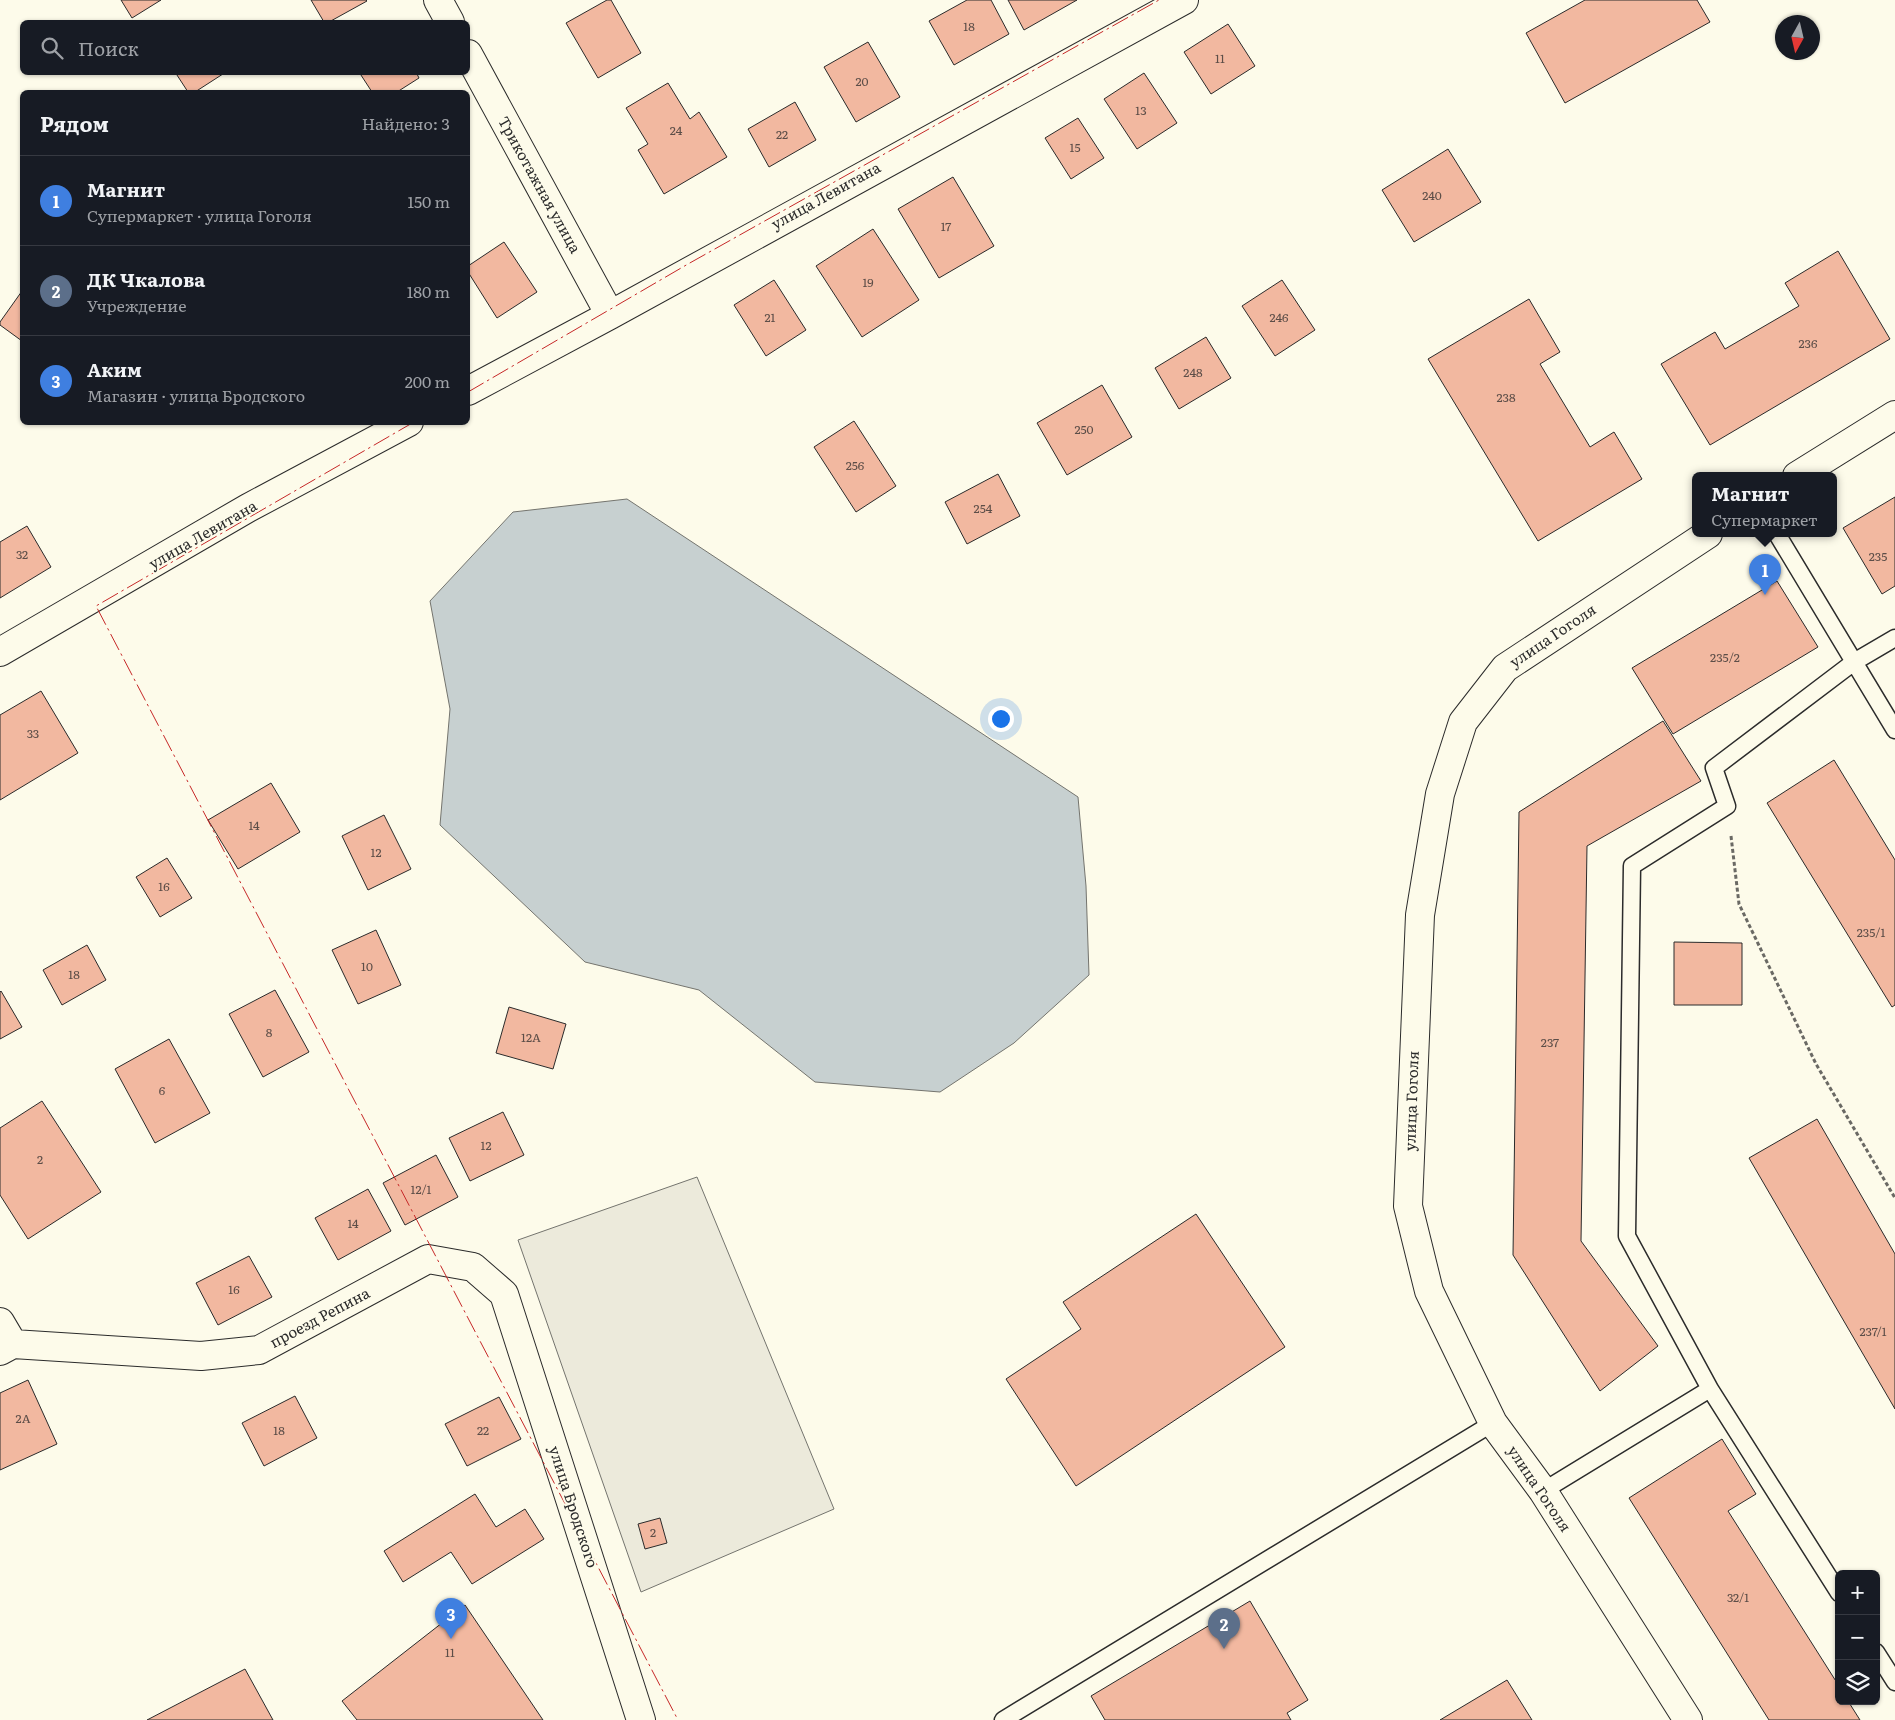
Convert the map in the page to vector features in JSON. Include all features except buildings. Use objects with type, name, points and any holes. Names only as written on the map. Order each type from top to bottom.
[{"type":"street","points":[[438,0],[449,20]]},
{"type":"street","name":"улица Левитана","points":[[470,390],[1184,0]]},
{"type":"street","name":"Трикотажная улица","points":[[470,58],[610,315]]},
{"type":"street","points":[[1803,472],[1895,415]]},
{"type":"street","name":"улица Левитана","points":[[0,652],[248,508],[403,425]]},
{"type":"street","name":"улица Гоголя","points":[[1688,1720],[1543,1491],[1493,1423],[1428,1291],[1408,1206],[1420,915],[1440,794],[1463,722],[1505,668],[1703,537]]},
{"type":"street","name":"проезд Репина","points":[[4,1339],[201,1356],[260,1350],[428,1259],[473,1267],[504,1294]]},
{"type":"street","name":"улица Бродского","points":[[504,1294],[641,1720]]},
{"type":"lane","points":[[1778,537],[1895,730]]},
{"type":"lane","points":[[1835,1587],[1710,1389],[1627,1236],[1632,866],[1727,806],[1714,768],[1854,662],[1895,638]]},
{"type":"lane","points":[[1543,1491],[1710,1389]]},
{"type":"lane","points":[[1003,1720],[1493,1423]]},
{"type":"lane","points":[[1880,1658],[1895,1682]]},
{"type":"path","points":[[1727,806],[1739,904],[1816,1064],[1895,1198]]},
{"type":"shaded area","points":[[627,499],[1078,797],[1086,886],[1089,975],[1014,1043],[940,1092],[815,1082],[699,990],[585,962],[440,825],[450,709],[430,601],[513,512]]},
{"type":"shaded area","points":[[697,1177],[834,1509],[641,1592],[518,1240]]},
{"type":"power","points":[[470,391],[688,264],[1159,0]]},
{"type":"power","points":[[409,425],[96,606],[678,1720]]},
{"type":"place","name":"Магнит","points":[[1765,595]]},
{"type":"place","name":"Аким","points":[[451,1639]]},
{"type":"place","name":"ДК Чкалова","points":[[1224,1649]]}]
